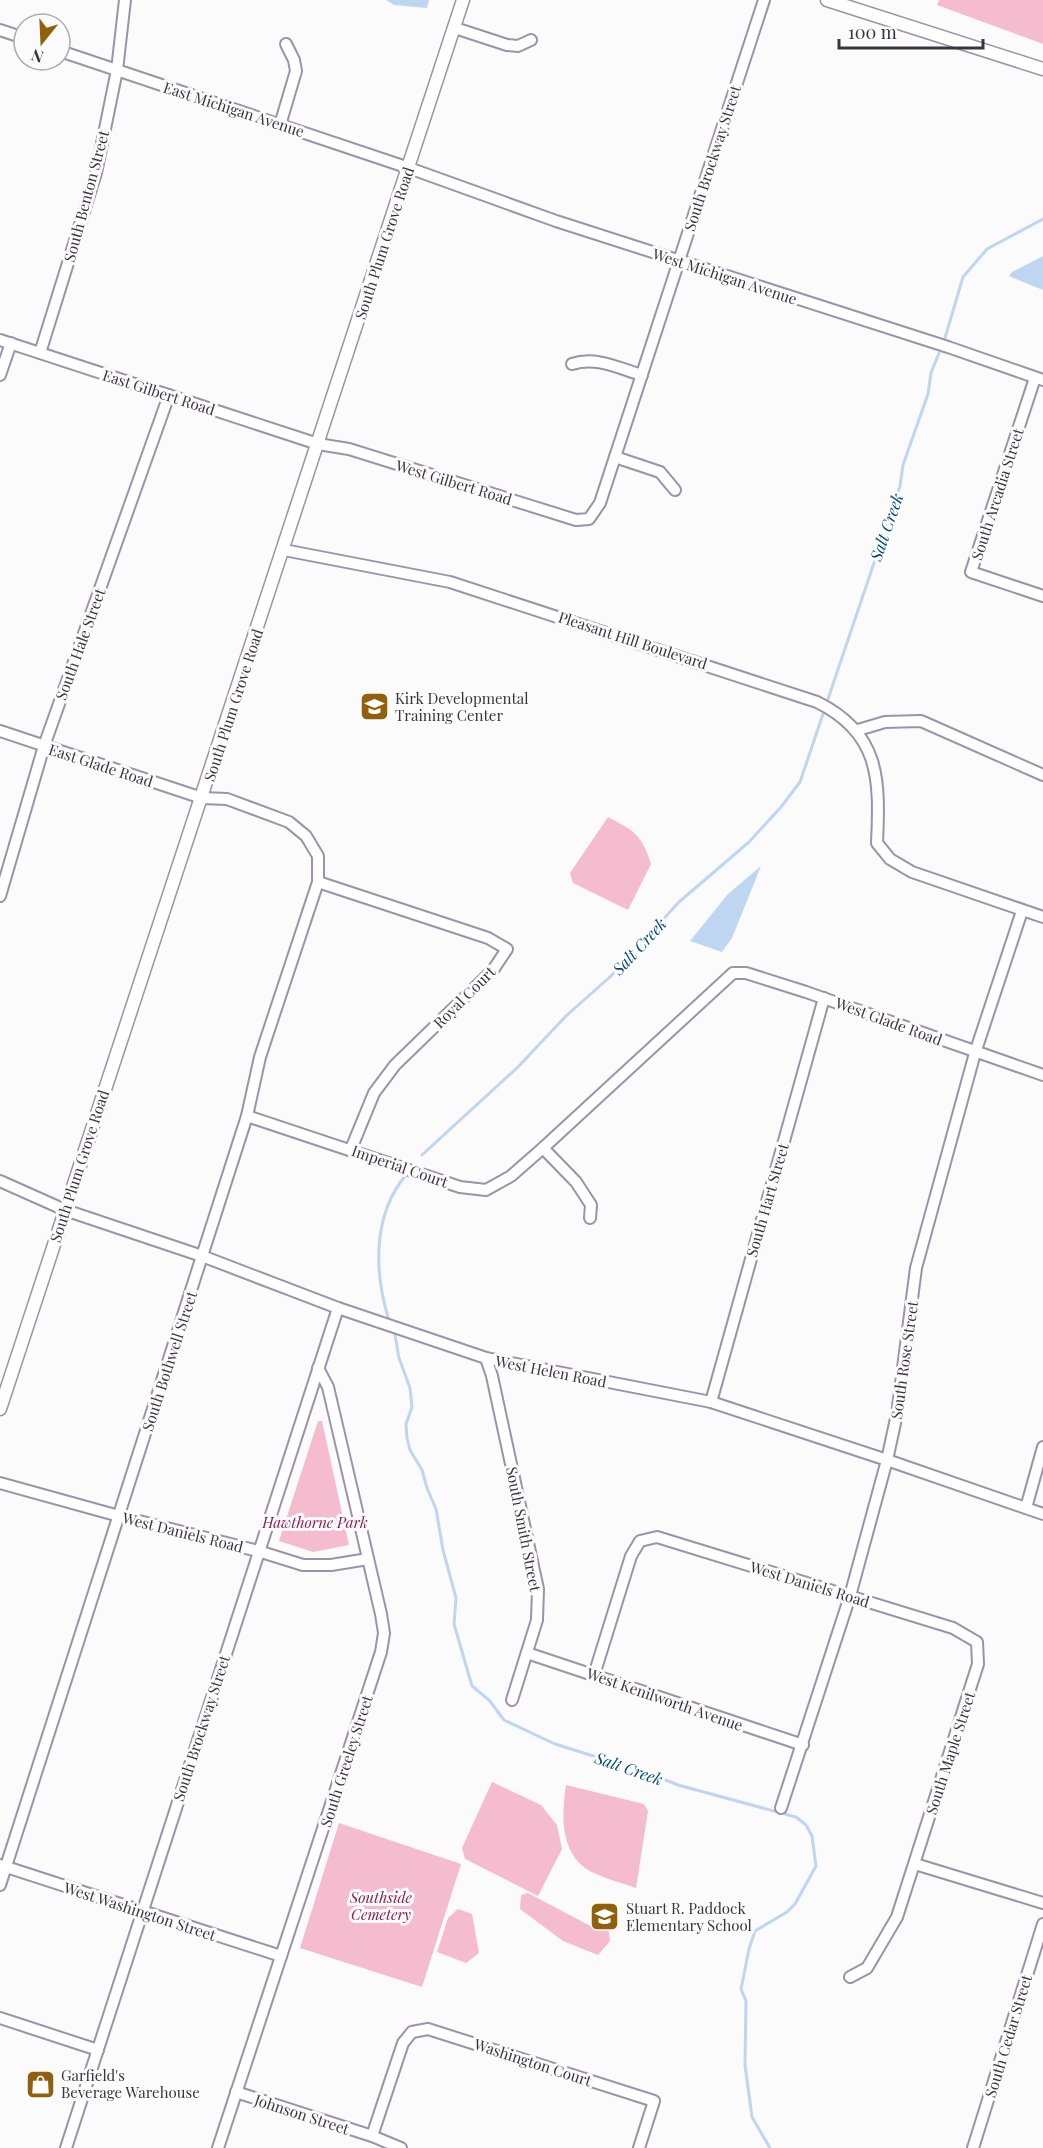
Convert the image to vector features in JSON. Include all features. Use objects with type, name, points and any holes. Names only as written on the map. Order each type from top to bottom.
[{"type":"main road","name":"South Plum Grove Road","points":[[0,1409],[463,0]]},
{"type":"main road","points":[[827,0],[1043,69]]},
{"type":"street","name":"South Benton Street","points":[[40,353],[96,173],[117,70],[125,0]]},
{"type":"street","name":"South Brockway Street","points":[[589,519],[600,502],[764,0]]},
{"type":"street","points":[[455,28],[507,45],[518,46],[531,40]]},
{"type":"street","points":[[280,124],[296,70],[286,44]]},
{"type":"street","name":"East Michigan Avenue","points":[[72,55],[409,168]]},
{"type":"street","name":"West Michigan Avenue","points":[[409,168],[556,221],[868,321],[1039,379]]},
{"type":"street","points":[[0,375],[5,342]]},
{"type":"street","name":"East Gilbert Road","points":[[5,342],[318,444]]},
{"type":"street","points":[[572,364],[594,360],[642,375]]},
{"type":"street","name":"South Arcadia Street","points":[[1039,379],[971,572],[1043,596]]},
{"type":"street","name":"South Hale Street","points":[[0,896],[44,746],[168,395]]},
{"type":"street","name":"West Gilbert Road","points":[[318,444],[350,449],[576,520],[589,519]]},
{"type":"street","points":[[615,457],[660,472],[675,490]]},
{"type":"street","name":"Pleasant Hill Boulevard","points":[[284,550],[428,576],[504,598],[818,702],[837,711],[858,730],[874,766],[878,818],[877,843]]},
{"type":"street","points":[[858,730],[885,722],[921,721],[1043,775]]},
{"type":"street","name":"East Glade Road","points":[[0,730],[202,798]]},
{"type":"street","name":"South Bothwell Street","points":[[0,1885],[3,1866],[119,1516],[247,1116],[260,1056],[318,882],[318,856],[306,836],[289,822],[226,799],[202,798]]},
{"type":"street","points":[[865,848],[877,843],[890,859],[912,872],[1043,917]]},
{"type":"street","name":"Royal Court","points":[[318,882],[488,938],[507,949],[493,970],[395,1065],[374,1093],[351,1149]]},
{"type":"street","name":"South Rose Street","points":[[781,1808],[850,1596],[887,1460],[897,1414],[916,1268],[975,1053],[1022,911]]},
{"type":"street","name":"Imperial Court","points":[[247,1116],[460,1187],[486,1190],[511,1176],[543,1149],[733,973]]},
{"type":"street","name":"West Glade Road","points":[[733,973],[746,973],[824,998],[975,1053],[1043,1075]]},
{"type":"street","name":"South Hart Street","points":[[711,1402],[824,998]]},
{"type":"street","points":[[543,1149],[576,1182],[591,1205],[590,1218]]},
{"type":"street","name":"West Helen Road","points":[[0,1181],[65,1210],[202,1256],[338,1308],[486,1358],[711,1402],[1043,1514]]},
{"type":"street","name":"South Brockway Street","points":[[66,2148],[338,1308]]},
{"type":"street","name":"South Smith Street","points":[[486,1358],[492,1376],[538,1589],[537,1620],[512,1700]]},
{"type":"street","name":"South Greeley Street","points":[[218,2148],[381,1652],[384,1633],[328,1387],[318,1368]]},
{"type":"street","points":[[1026,1508],[1043,1447]]},
{"type":"street","name":"West Daniels Road","points":[[0,1483],[303,1565],[316,1566],[368,1558]]},
{"type":"street","name":"West Daniels Road","points":[[594,1675],[631,1556],[640,1541],[657,1537],[954,1628],[977,1642]]},
{"type":"street","name":"South Maple Street","points":[[850,1977],[867,1968],[897,1917],[978,1664],[977,1642]]},
{"type":"street","name":"West Kenilworth Avenue","points":[[527,1653],[803,1745]]},
{"type":"street","points":[[915,1864],[1043,1904]]},
{"type":"street","name":"West Washington Street","points":[[3,1866],[281,1956]]},
{"type":"street","name":"South Cedar Street","points":[[973,2148],[1043,1923]]},
{"type":"street","points":[[0,2018],[98,2050]]},
{"type":"street","name":"Washington Court","points":[[372,2136],[403,2043],[412,2032],[428,2029],[654,2101],[639,2148]]},
{"type":"street","name":"Johnson Street","points":[[236,2092],[372,2136],[401,2148]]},
{"type":"green space","points":[[939,0],[1043,0],[1043,44],[937,5]]},
{"type":"green space","points":[[608,817],[636,834],[651,864],[628,910],[573,883],[570,873]]},
{"type":"green space","name":"Hawthorne Park","points":[[318,1421],[322,1421],[349,1545],[313,1552],[279,1541]]},
{"type":"green space","points":[[492,1782],[541,1805],[557,1825],[562,1849],[538,1896],[465,1859],[462,1848]]},
{"type":"green space","points":[[566,1785],[644,1804],[648,1811],[636,1888],[596,1874],[575,1858],[569,1848],[564,1824]]},
{"type":"green space","name":"Southside Cemetery","points":[[339,1823],[461,1864],[422,1987],[300,1948]]},
{"type":"green space","points":[[528,1893],[598,1930],[608,1927],[610,1941],[598,1955],[563,1941],[520,1909],[521,1895]]},
{"type":"green space","points":[[458,1909],[472,1914],[479,1953],[466,1963],[437,1952],[448,1918]]},
{"type":"water","points":[[386,0],[429,0],[427,8],[394,5]]},
{"type":"water","points":[[1043,256],[1043,290],[1009,276],[1012,272]]},
{"type":"water","points":[[761,866],[732,938],[722,952],[690,941],[728,894]]},
{"type":"waterway","name":"Salt Creek","points":[[945,338],[963,277],[987,249],[1043,219]]},
{"type":"waterway","name":"Salt Creek","points":[[828,699],[900,486],[903,465],[928,394],[931,373],[939,353]]},
{"type":"waterway","name":"Salt Creek","points":[[422,1155],[518,1067],[566,1016],[611,976],[679,902],[749,842],[781,807],[800,782],[823,714]]},
{"type":"waterway","name":"Salt Creek","points":[[388,1317],[380,1280],[379,1243],[387,1207],[395,1190],[406,1175]]},
{"type":"waterway","name":"Salt Creek","points":[[395,1335],[399,1358],[410,1388],[412,1407],[406,1424],[407,1438],[436,1509],[443,1550],[456,1598],[454,1624],[472,1686],[489,1700],[504,1720],[555,1744],[651,1774],[678,1785],[796,1817],[806,1825],[812,1836],[816,1866],[795,1904],[787,1912],[755,1931],[741,1989],[746,2001],[745,2065],[752,2117],[770,2148]]},
{"type":"place","name":"Kirk Developmental Training Center","points":[[374,707]]},
{"type":"place","name":"Stuart R. Paddock Elementary School","points":[[605,1917]]},
{"type":"place","name":"Garfield's Beverage Warehouse","points":[[40,2084]]}]
